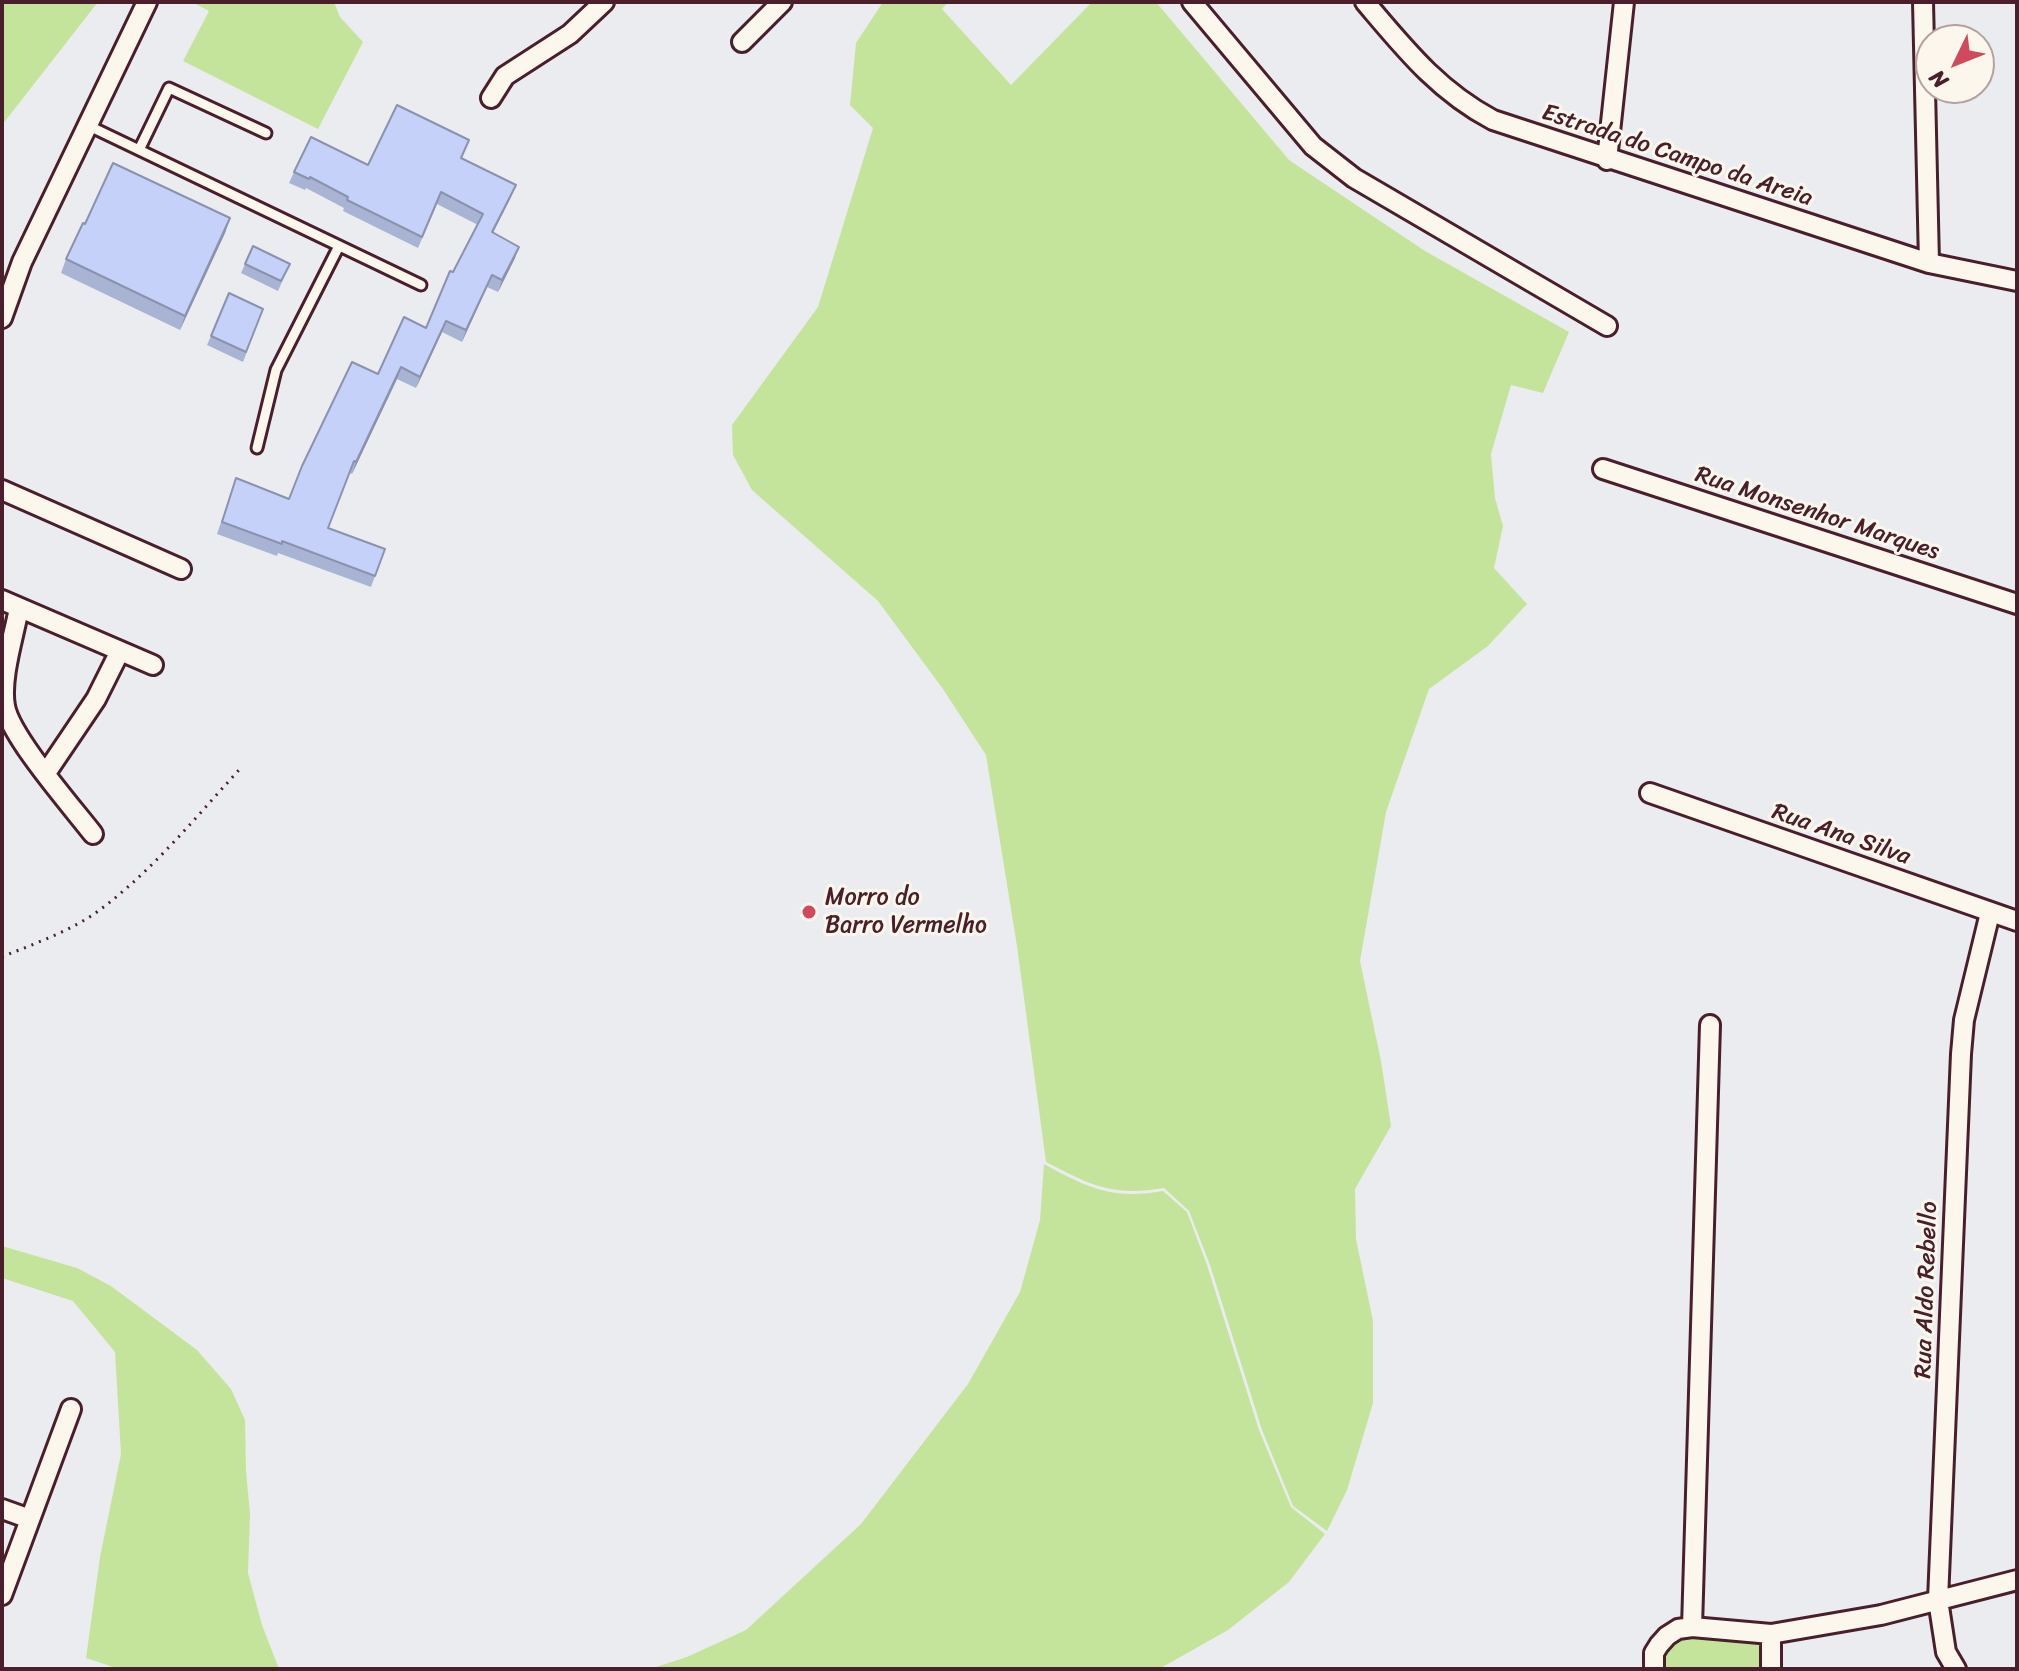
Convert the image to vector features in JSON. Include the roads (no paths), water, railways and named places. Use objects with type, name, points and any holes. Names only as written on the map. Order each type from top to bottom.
[{"type":"street","points":[[2,318],[22,262],[147,2]]},
{"type":"street","points":[[491,98],[505,76],[570,34],[604,2]]},
{"type":"street","points":[[742,42],[782,2]]},
{"type":"street","points":[[1192,2],[1313,146],[1354,178],[1607,326]]},
{"type":"street","name":"Estrada do Campo da Areia","points":[[1365,2],[1443,89],[1493,120],[1607,160],[1929,263],[2017,281]]},
{"type":"street","points":[[1607,160],[1624,2]]},
{"type":"street","points":[[1923,2],[1929,263]]},
{"type":"street","name":"Rua Monsenhor Marques","points":[[1603,469],[2017,604]]},
{"type":"street","points":[[2,490],[181,569]]},
{"type":"street","points":[[93,834],[14,729],[5,706],[10,604],[153,665]]},
{"type":"street","points":[[46,773],[89,711],[120,651]]},
{"type":"street","name":"Rua Ana Silva","points":[[1650,793],[2017,921]]},
{"type":"street","name":"Rua Aldo Rebello","points":[[1956,1669],[1946,1652],[1938,1600],[1961,1054],[1964,1020],[1990,913]]},
{"type":"street","points":[[1692,1627],[1710,1025]]},
{"type":"street","points":[[2,1595],[71,1409]]},
{"type":"street","points":[[2,1509],[30,1519]]},
{"type":"street","points":[[1654,1669],[1654,1653],[1667,1636],[1678,1629],[1692,1627],[1771,1634],[1881,1615],[2017,1580]]},
{"type":"street","points":[[1771,1634],[1771,1669]]},
{"type":"lane","points":[[139,150],[169,88],[266,133]]},
{"type":"lane","points":[[87,125],[421,285]]},
{"type":"lane","points":[[257,448],[276,370],[339,246]]},
{"type":"place","name":"Morro do Barro Vermelho","points":[[809,912]]}]
